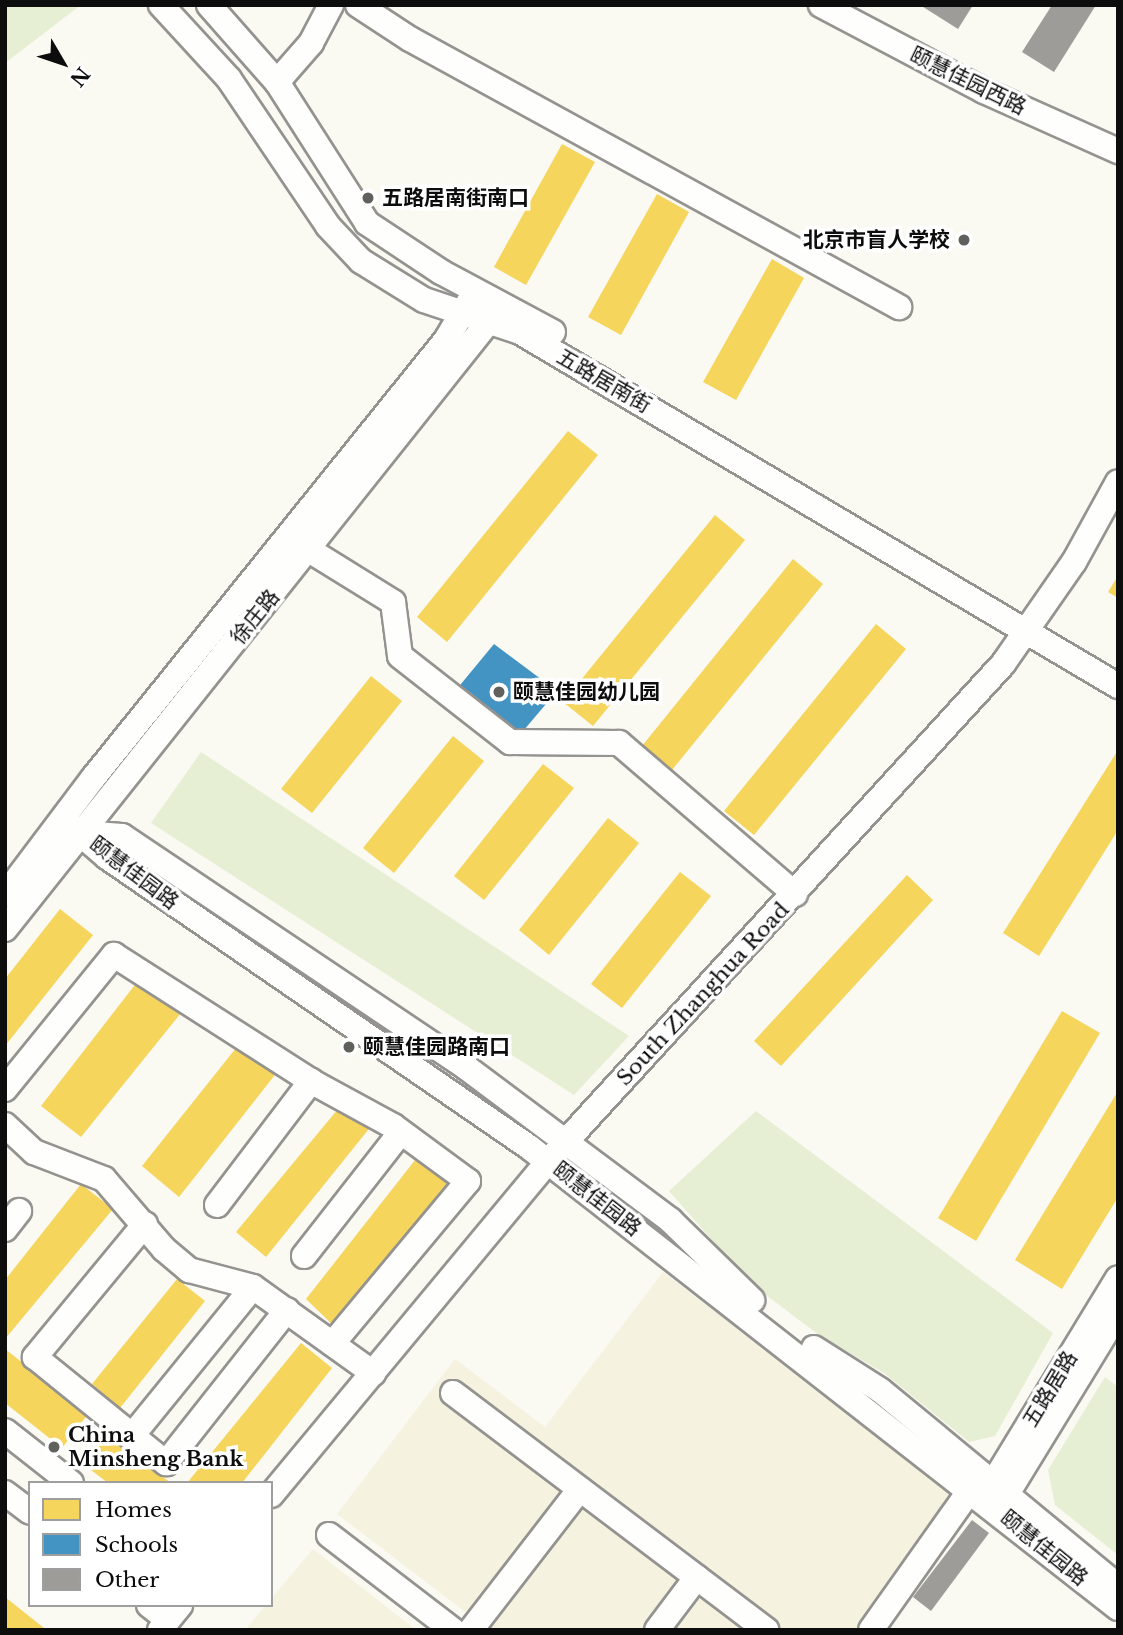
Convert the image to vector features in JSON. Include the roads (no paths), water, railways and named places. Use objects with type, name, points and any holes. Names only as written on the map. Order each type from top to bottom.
[{"type":"street","name":"五路居南街","points":[[161,5],[250,108],[342,244],[424,300],[463,313],[496,313],[1118,667]]},
{"type":"street","name":"五路居南街","points":[[209,5],[277,82],[367,223],[398,247],[477,291],[496,313],[520,332],[1118,686]]},
{"type":"street","points":[[277,82],[311,43],[331,5]]},
{"type":"street","points":[[358,5],[410,39],[900,307]]},
{"type":"street","name":"颐慧佳园西路","points":[[821,5],[984,91],[1118,151]]},
{"type":"street","name":"徐庄路","points":[[5,929],[73,826],[477,291]]},
{"type":"street","name":"徐庄路","points":[[5,895],[73,826],[309,550],[496,313]]},
{"type":"street","name":"South Zhanghua Road","points":[[273,1493],[548,1161],[795,894],[1028,632],[1074,562],[1118,482]]},
{"type":"street","points":[[309,550],[393,602],[400,656],[510,742],[619,743],[795,894]]},
{"type":"street","name":"颐慧佳园路","points":[[73,826],[107,857],[548,1161],[990,1495],[1118,1586]]},
{"type":"street","name":"颐慧佳园路","points":[[73,826],[122,836],[497,1089],[670,1220],[736,1288],[824,1356],[880,1390],[990,1495],[1118,1608]]},
{"type":"street","points":[[5,1089],[114,955],[311,1081],[401,1132],[468,1181],[332,1344]]},
{"type":"street","points":[[217,1206],[311,1081]]},
{"type":"street","points":[[5,1125],[34,1152],[104,1179],[164,1249],[188,1270],[253,1287],[373,1373]]},
{"type":"street","points":[[304,1256],[401,1132]]},
{"type":"street","points":[[145,1224],[35,1357],[166,1463],[287,1310]]},
{"type":"street","name":"五路居路","points":[[990,1495],[1118,1278]]},
{"type":"street","points":[[131,1437],[253,1287]]},
{"type":"street","name":"五路居路","points":[[990,1495],[1118,1313]]},
{"type":"street","points":[[453,1393],[766,1630]]},
{"type":"street","points":[[5,1431],[68,1481]]},
{"type":"street","points":[[471,1630],[580,1489]]},
{"type":"street","points":[[5,1493],[28,1510]]},
{"type":"street","points":[[871,1630],[990,1495]]},
{"type":"street","points":[[329,1535],[438,1625]]},
{"type":"street","points":[[657,1630],[697,1577]]},
{"type":"place","name":"五路居南街南口","points":[[368,198]]},
{"type":"place","name":"北京市盲人学校","points":[[964,240]]},
{"type":"place","name":"颐慧佳园幼儿园","points":[[499,692]]},
{"type":"place","name":"颐慧佳园路南口","points":[[349,1047]]},
{"type":"place","name":"China Minsheng Bank","points":[[54,1447]]}]
